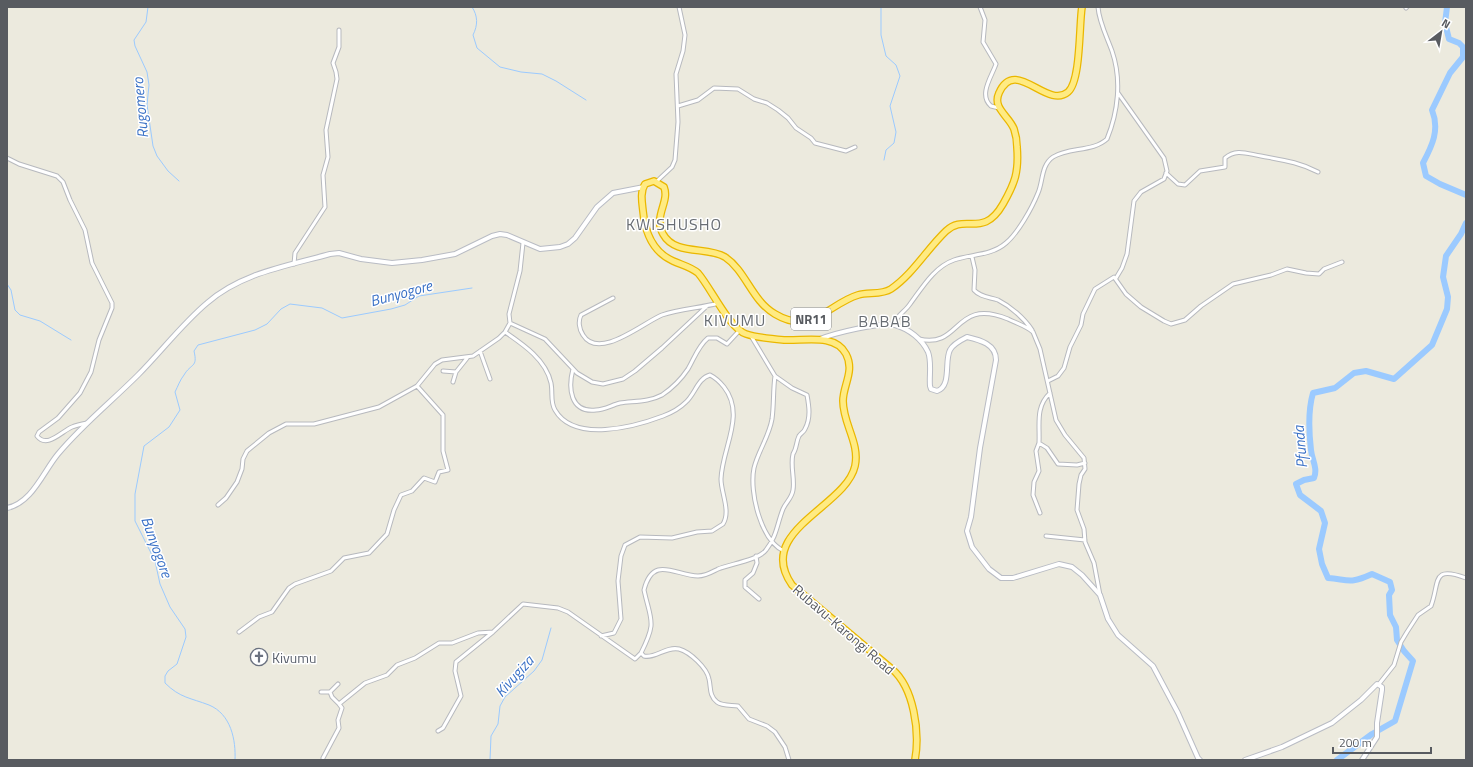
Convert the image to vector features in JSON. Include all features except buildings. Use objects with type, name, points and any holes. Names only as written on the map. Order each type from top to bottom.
[{"type":"highway","points":[[999,108],[997,103],[999,92],[1006,84],[1012,81],[1024,81],[1052,96],[1061,95],[1069,91],[1074,84],[1076,73],[1082,7]]},
{"type":"highway","name":"NR11","points":[[656,182],[662,184],[665,190],[659,219],[662,232],[668,240],[678,246],[716,253],[726,258],[738,269],[762,303],[770,311],[786,318],[806,320],[823,315],[847,299],[857,295],[884,292],[891,289],[949,228],[960,224],[984,224],[995,216],[1017,176],[1019,164],[1015,131],[999,108]]},
{"type":"highway","points":[[656,182],[649,182],[644,187],[642,196],[644,221],[652,243],[665,256],[696,270],[734,327],[739,331]]},
{"type":"highway","name":"NR11","points":[[739,331],[750,335],[787,340],[819,340],[840,346],[849,360],[849,372],[843,401],[855,447],[855,467],[846,484],[795,532],[784,551]]},
{"type":"highway","name":"Rubavu-Karongi Road","points":[[784,551],[785,569],[792,586],[892,669],[903,681],[912,701],[916,744],[915,760]]},
{"type":"main road","points":[[7,508],[12,507],[28,496],[58,454],[87,423],[137,376],[207,303],[232,284],[246,278],[330,254],[392,263],[422,260],[455,254],[492,236],[500,234],[507,235],[540,249],[560,247],[568,244],[575,238],[598,207],[614,193],[644,187]]},
{"type":"main road","points":[[819,340],[834,334],[894,325],[911,332],[928,353],[930,386],[935,391],[942,388],[946,379],[946,362],[950,350],[954,344],[967,337],[985,342],[996,356],[980,448],[971,517],[967,531],[975,551],[995,574],[1006,578],[1013,578],[1059,564],[1068,565],[1082,575],[1100,595],[1108,619],[1118,635],[1153,666],[1178,712],[1200,760]]},
{"type":"main road","points":[[1245,760],[1282,747],[1332,723],[1361,700],[1374,685],[1379,684],[1382,690],[1377,728],[1378,734],[1376,740],[1362,760]]},
{"type":"street","points":[[656,182],[674,163],[678,106],[676,74],[683,51],[685,35],[679,7]]},
{"type":"street","points":[[980,7],[985,20],[983,42],[996,64],[987,83],[987,98],[992,106],[999,108]]},
{"type":"street","points":[[894,325],[924,284],[942,267],[954,260],[972,257],[1001,246],[1016,232],[1037,195],[1045,167],[1052,157],[1066,152],[1098,145],[1107,140],[1118,93],[1118,74],[1099,16],[1098,7]]},
{"type":"street","points":[[294,264],[295,253],[301,241],[324,207],[323,175],[328,157],[326,130],[337,79],[333,63],[339,47],[339,30]]},
{"type":"street","points":[[678,106],[698,100],[714,88],[738,89],[754,99],[767,103],[778,110],[796,128],[811,138],[815,143],[846,151],[852,150],[855,147]]},
{"type":"street","points":[[1116,278],[1122,268],[1127,254],[1134,201],[1142,192],[1160,182],[1166,173],[1167,165],[1161,152],[1118,93]]},
{"type":"street","points":[[1166,173],[1178,184],[1185,185],[1200,171],[1225,167],[1225,158],[1235,152],[1245,152],[1293,161],[1318,172]]},
{"type":"street","points":[[7,158],[19,164],[57,176],[64,182],[70,200],[85,230],[92,263],[111,298],[112,308],[104,327],[91,372],[80,393],[58,418],[39,432],[37,436],[42,439],[52,439],[71,427],[87,423]]},
{"type":"street","points":[[218,504],[224,500],[238,482],[243,459],[247,451],[269,433],[286,424],[314,424],[374,409],[417,386],[435,364],[442,360],[473,356],[505,332],[510,323],[509,314],[520,271],[523,243]]},
{"type":"street","points":[[972,257],[976,276],[973,285],[974,290],[978,294],[995,299],[1010,308],[1033,332],[1040,349],[1053,409],[1060,428],[1084,458],[1085,463],[1079,484],[1077,510],[1084,529],[1085,540],[1094,563],[1100,595]]},
{"type":"street","points":[[1116,278],[1126,294],[1141,307],[1171,324],[1185,320],[1201,306],[1233,284],[1271,275],[1287,269],[1319,274],[1324,269],[1342,262]]},
{"type":"street","points":[[1048,381],[1061,373],[1081,325],[1083,314],[1095,290],[1108,280],[1114,277],[1116,278]]},
{"type":"street","points":[[613,298],[581,315],[579,323],[581,331],[589,341],[599,343],[615,340],[663,315],[719,303]]},
{"type":"street","points":[[510,323],[545,339],[556,349],[573,369],[584,378],[598,383],[608,383],[623,379],[662,348],[707,306]]},
{"type":"street","points":[[917,339],[936,341],[953,331],[964,319],[981,312],[1003,317],[1033,332]]},
{"type":"street","points":[[573,369],[571,378],[571,395],[576,405],[584,410],[596,410],[619,404],[643,401],[662,394],[676,382],[687,370],[693,358],[708,338],[717,338],[727,344],[739,331]]},
{"type":"street","points":[[505,332],[539,359],[550,379],[552,403],[555,411],[563,420],[573,427],[583,429],[615,429],[664,416],[687,401],[704,378],[710,375],[717,379],[724,387],[732,401],[734,412],[721,479],[726,515],[723,524],[712,531],[697,532],[672,538],[635,538],[625,546],[621,556],[618,581],[620,623],[614,633],[601,636]]},
{"type":"street","points":[[438,731],[443,728],[461,696],[455,671],[456,662],[493,632],[521,605],[529,603],[558,608],[568,612],[632,658],[636,659],[641,653],[650,633],[652,621],[644,590],[651,574],[662,569],[668,569],[691,575],[703,576],[766,551],[777,534],[782,510],[792,494],[792,458],[799,436],[805,430],[809,420],[809,407],[807,395],[792,388],[775,376],[750,335]]},
{"type":"street","points":[[480,351],[490,379]]},
{"type":"street","points":[[453,382],[456,372],[468,357]]},
{"type":"street","points":[[443,371],[456,372]]},
{"type":"street","points":[[775,376],[772,418],[753,475],[754,489],[760,517],[766,534],[784,551]]},
{"type":"street","points":[[239,632],[259,617],[272,612],[286,592],[295,584],[331,571],[344,558],[369,553],[387,534],[394,510],[402,495],[412,491],[424,478],[435,482],[438,472],[448,470],[449,465],[443,451],[443,415],[417,386]]},
{"type":"street","points":[[1040,513],[1033,494],[1034,482],[1039,471],[1036,451],[1039,443],[1040,406],[1050,394]]},
{"type":"street","points":[[1039,443],[1047,448],[1058,464],[1077,465],[1085,463]]},
{"type":"street","points":[[1046,536],[1085,540]]},
{"type":"street","points":[[756,556],[758,563],[753,573],[745,580],[745,587],[759,600]]},
{"type":"street","points":[[1379,684],[1394,665],[1401,642],[1418,615],[1432,606],[1437,582],[1440,576],[1446,573],[1466,578]]},
{"type":"street","points":[[339,704],[365,683],[387,675],[397,665],[415,658],[439,643],[452,643],[478,633],[493,632]]},
{"type":"street","points":[[641,653],[649,658],[661,652],[678,649],[689,654],[706,671],[709,678],[712,697],[716,701],[724,704],[738,706],[749,720],[771,728],[782,742],[790,760]]},
{"type":"street","points":[[321,692],[330,692],[338,684]]},
{"type":"street","points":[[323,758],[339,728],[338,720],[342,708],[332,697],[330,692]]},
{"type":"waterway","name":"Rugomero","points":[[148,7],[146,22],[134,40],[135,46],[147,72],[149,85],[147,105],[153,146],[157,156],[168,171],[179,181]]},
{"type":"waterway","points":[[472,7],[476,17],[476,28],[473,35],[477,48],[500,67],[521,72],[542,74],[586,100]]},
{"type":"waterway","points":[[881,7],[881,35],[886,56],[896,65],[900,76],[890,106],[896,132],[894,143],[886,150],[884,160]]},
{"type":"waterway","name":"Pfunda","points":[[1447,7],[1445,23],[1449,39],[1459,43],[1463,47],[1463,57],[1450,73],[1432,110],[1435,124],[1434,138],[1423,163],[1426,176],[1440,184],[1466,195]]},
{"type":"waterway","name":"Pfunda","points":[[1337,760],[1372,734],[1395,721],[1413,661],[1397,640],[1396,627],[1390,615],[1389,595],[1392,590],[1390,582],[1372,574],[1354,580],[1328,578],[1322,564],[1319,549],[1325,523],[1321,511],[1300,495],[1296,484],[1304,480],[1314,478],[1315,474],[1309,422],[1311,400],[1313,393],[1335,388],[1354,373],[1366,371],[1394,379],[1432,345],[1447,309],[1448,297],[1443,277],[1446,256],[1461,234],[1466,223]]},
{"type":"waterway","points":[[7,284],[11,290],[15,310],[20,315],[40,321],[71,340]]},
{"type":"waterway","name":"Bunyogore","points":[[235,760],[231,728],[222,715],[209,705],[181,695],[165,683],[165,676],[168,671],[177,664],[186,637],[185,629],[170,607],[160,584],[155,561],[135,521],[135,494],[144,446],[169,427],[180,410],[175,392],[180,381],[194,363],[194,351],[198,345],[255,330],[267,324],[281,309],[290,304],[322,308],[342,318],[391,309],[405,305],[419,296],[472,288]]},
{"type":"waterway","name":"Kivugiza","points":[[490,760],[491,736],[498,724],[500,706],[505,697],[534,671],[542,660],[551,628]]},
{"type":"place","name":"Kivumu","points":[[259,657]]},
{"type":"district","name":"KWISHUSHO","points":[[674,224]]},
{"type":"district","name":"KIVUMU","points":[[735,320]]},
{"type":"district","name":"BABAB","points":[[885,321]]}]
